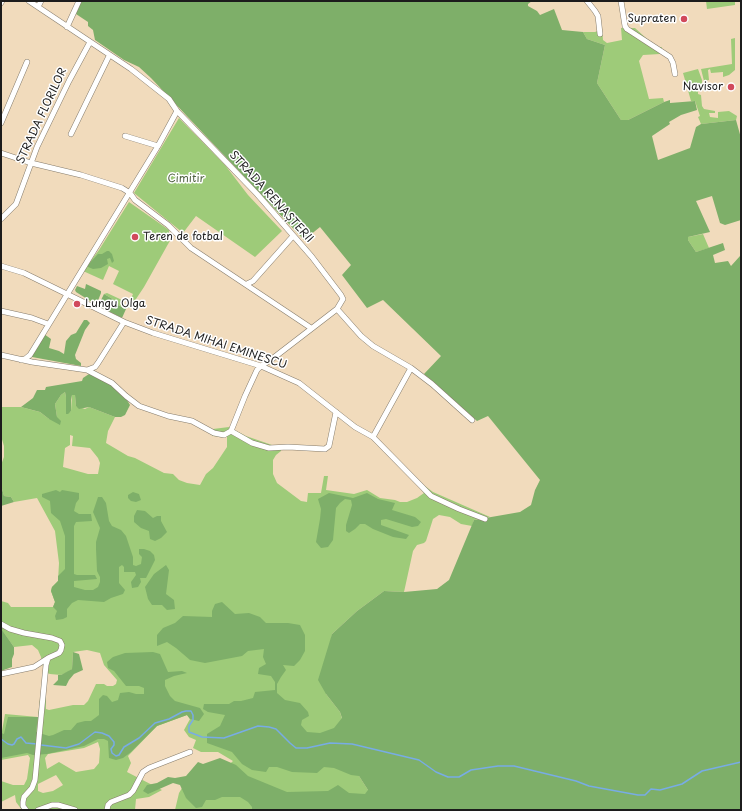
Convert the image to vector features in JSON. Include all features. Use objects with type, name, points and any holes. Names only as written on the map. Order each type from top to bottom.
[{"type":"street","name":"STRADA RENAȘTERII","points":[[29,1],[131,70],[169,99],[177,112],[257,194],[342,294],[342,299],[337,309]]},
{"type":"street","points":[[38,7],[41,1]]},
{"type":"street","points":[[67,27],[79,1]]},
{"type":"street","points":[[588,1],[598,16],[600,34]]},
{"type":"street","points":[[621,1],[625,26],[627,29],[670,57],[675,74]]},
{"type":"street","name":"STRADA FLORILOR","points":[[1,219],[16,204],[30,163],[54,110],[90,42]]},
{"type":"street","points":[[71,134],[109,56]]},
{"type":"street","points":[[1,123],[27,62]]},
{"type":"street","points":[[21,360],[25,359],[30,354],[130,193],[177,112]]},
{"type":"street","points":[[125,136],[158,146]]},
{"type":"street","points":[[1,153],[30,163],[81,175],[122,188],[130,193],[135,200],[168,225],[191,248],[311,328]]},
{"type":"street","points":[[247,284],[253,281],[293,236]]},
{"type":"street","name":"STRADA MIHAI EMINESCU","points":[[1,266],[24,273],[124,322],[153,333],[261,366],[299,383],[314,393],[355,427],[373,437],[431,496],[485,519]]},
{"type":"street","points":[[1,355],[21,360],[87,370],[103,380],[112,383],[139,406],[168,416],[192,421],[214,433],[224,434],[231,431],[257,370],[337,309],[361,336],[373,346],[411,368],[432,384],[472,420]]},
{"type":"street","points":[[1,311],[32,318],[48,324]]},
{"type":"street","points":[[87,370],[95,367],[124,322]]},
{"type":"street","points":[[271,370],[272,359]]},
{"type":"street","points":[[373,437],[411,368]]},
{"type":"street","points":[[231,431],[252,443],[269,448],[274,449],[288,447],[322,450],[329,446],[336,412]]},
{"type":"street","points":[[1,624],[10,629],[52,638],[60,641],[62,645],[59,653],[34,667],[1,674]]},
{"type":"street","points":[[26,810],[23,802],[24,797],[32,788],[35,780],[46,665],[48,658]]},
{"type":"street","points":[[107,810],[108,805],[111,802],[129,795],[133,791],[143,772],[149,768],[190,752]]},
{"type":"street","points":[[38,810],[52,805],[58,805],[75,810]]},
{"type":"green space","points":[[81,1],[532,1],[528,4],[528,6],[537,11],[540,15],[554,9],[562,30],[583,32],[587,39],[605,45],[597,83],[621,120],[628,120],[670,100],[670,103],[695,101],[697,110],[681,115],[669,122],[670,124],[652,136],[658,160],[690,148],[696,127],[701,124],[736,120],[741,138],[741,220],[725,225],[720,223],[712,196],[696,201],[710,232],[688,237],[688,240],[696,252],[723,243],[725,250],[713,255],[715,263],[728,261],[731,266],[740,256],[741,252],[741,810],[252,810],[252,807],[248,802],[240,797],[222,797],[215,800],[206,800],[202,807],[196,808],[186,798],[180,785],[173,783],[148,794],[143,791],[147,785],[157,783],[168,777],[175,778],[186,776],[198,762],[203,764],[220,758],[236,765],[248,776],[287,792],[328,791],[338,785],[349,793],[365,794],[368,790],[359,776],[351,775],[334,768],[324,767],[317,773],[292,772],[277,767],[269,767],[266,772],[252,770],[242,764],[232,752],[207,743],[207,734],[220,726],[225,715],[208,712],[203,709],[204,704],[229,704],[234,701],[253,698],[255,692],[275,690],[275,682],[271,676],[258,674],[259,668],[266,664],[263,657],[264,649],[248,651],[242,656],[205,663],[190,660],[167,642],[157,646],[157,635],[163,628],[175,623],[183,616],[212,617],[212,611],[215,604],[222,602],[235,614],[249,613],[260,617],[266,623],[288,623],[300,625],[305,635],[305,651],[300,660],[294,666],[283,665],[286,670],[277,684],[277,693],[285,700],[300,703],[308,712],[309,716],[302,720],[301,725],[307,732],[320,733],[334,728],[342,718],[340,712],[326,694],[318,680],[332,634],[357,611],[384,591],[404,592],[437,589],[449,580],[474,520],[520,512],[531,505],[535,490],[540,480],[488,416],[477,421],[424,374],[441,356],[383,300],[367,308],[342,275],[351,265],[320,227],[304,240],[151,78],[139,67],[124,60],[95,40],[93,30],[88,26],[88,22],[76,14]]},
{"type":"green space","points":[[706,1],[735,1],[735,5],[707,9]]},
{"type":"green space","points":[[621,28],[635,28],[647,39],[659,47],[662,47],[660,54],[643,55],[639,61],[649,99],[663,98],[664,102],[628,120],[621,120],[597,83],[605,45],[587,39],[583,32],[595,32],[602,29],[603,40],[607,43],[622,40]]},
{"type":"green space","points":[[735,38],[735,70],[729,75],[723,77],[723,72],[711,73],[710,69],[708,70],[709,80],[704,81],[701,69],[732,64],[731,39]]},
{"type":"green space","points":[[698,69],[702,80],[702,88],[698,89],[698,94],[701,95],[702,106],[704,109],[715,111],[715,113],[709,113],[710,117],[718,118],[718,112],[729,111],[737,116],[736,120],[701,124],[695,101],[691,101],[683,73]]},
{"type":"green space","name":"Cimitir","points":[[179,118],[225,165],[248,195],[282,231],[255,257],[196,216],[183,233],[134,193]]},
{"type":"green space","points":[[129,202],[169,230],[172,237],[144,287],[130,308],[127,307],[133,294],[113,284],[119,271],[109,266],[103,280],[83,271],[99,250]]},
{"type":"green space","points":[[703,234],[709,248],[696,252],[688,240],[688,237]]},
{"type":"green space","points":[[107,251],[112,254],[114,261],[112,263],[110,258],[107,259],[108,264],[101,268],[93,269],[88,267],[88,265],[98,254],[102,254]]},
{"type":"green space","points":[[86,284],[101,291],[97,303],[95,304],[76,292],[75,290],[77,286],[85,289]]},
{"type":"green space","points":[[107,293],[122,300],[120,304],[127,307],[126,309],[118,305],[116,301],[104,294]]},
{"type":"green space","points":[[104,294],[116,301],[118,305],[126,309],[122,318],[98,306]]},
{"type":"green space","points":[[84,320],[87,320],[90,323],[85,330],[75,355],[76,359],[81,363],[81,366],[32,357],[32,353],[44,334],[51,339],[49,348],[64,354],[66,341],[71,335],[76,333]]},
{"type":"green space","points":[[89,374],[111,384],[127,400],[130,405],[125,415],[115,417],[89,407],[79,409],[76,406],[75,395],[72,395],[71,411],[66,414],[65,392],[55,404],[57,417],[61,421],[60,425],[40,412],[21,407],[33,398],[37,390],[45,390],[46,387],[82,381],[83,378]]},
{"type":"green space","points":[[65,392],[66,414],[71,411],[72,395],[75,395],[76,406],[85,409],[89,407],[115,417],[108,431],[106,443],[128,456],[164,473],[173,474],[179,480],[187,483],[200,485],[206,474],[213,468],[227,447],[227,437],[212,436],[213,429],[229,427],[246,436],[272,445],[281,445],[281,451],[273,460],[273,474],[277,483],[301,501],[307,502],[308,493],[321,493],[324,476],[328,476],[326,490],[354,494],[367,490],[380,498],[400,502],[407,502],[417,498],[424,493],[422,490],[425,486],[433,492],[490,517],[474,520],[472,526],[461,524],[450,517],[439,515],[433,519],[426,541],[417,545],[413,551],[404,592],[384,591],[357,611],[332,634],[326,694],[340,712],[359,776],[368,790],[369,810],[175,810],[179,793],[182,788],[217,776],[233,761],[218,752],[201,752],[193,748],[196,740],[189,737],[184,730],[190,719],[187,715],[157,726],[128,756],[131,763],[127,772],[162,790],[149,797],[136,799],[135,810],[22,810],[16,802],[15,795],[1,802],[1,781],[13,785],[24,785],[27,779],[30,758],[28,755],[1,760],[1,731],[5,714],[38,717],[40,699],[46,697],[46,709],[49,710],[73,705],[84,705],[88,701],[96,684],[113,686],[116,684],[117,680],[104,665],[100,653],[87,650],[73,652],[72,669],[68,672],[61,675],[44,672],[38,650],[32,645],[14,647],[1,629],[1,601],[8,603],[11,607],[53,607],[55,602],[51,591],[52,587],[58,581],[59,563],[55,531],[37,498],[14,502],[11,497],[4,496],[1,485],[1,465],[4,457],[4,446],[1,436],[1,407],[21,407],[40,412],[49,419],[57,417],[55,404]],"holes":[[[70,435],[73,436],[72,446],[90,448],[98,458],[100,463],[98,474],[88,474],[63,467],[65,448],[70,445]],[[98,742],[100,749],[99,763],[94,769],[76,772],[59,762],[47,769],[45,758],[48,754],[84,748]],[[56,775],[63,785],[53,791],[43,793],[38,791],[38,784]]]},
{"type":"green space","points":[[1,485],[4,496],[11,497],[14,502],[1,506]]},
{"type":"green space","points":[[56,490],[60,492],[62,490],[79,493],[79,499],[76,503],[74,511],[79,514],[91,514],[92,521],[76,522],[74,526],[74,574],[95,575],[97,579],[74,581],[74,587],[85,590],[93,590],[98,587],[100,582],[100,577],[97,571],[96,542],[100,528],[93,512],[98,497],[102,497],[106,503],[109,521],[112,526],[121,530],[126,536],[133,557],[133,565],[136,566],[141,564],[142,557],[139,554],[139,549],[150,551],[154,555],[155,560],[146,578],[140,578],[141,582],[138,587],[132,588],[131,582],[136,575],[135,572],[124,572],[124,567],[122,565],[119,567],[119,583],[125,590],[123,594],[104,602],[78,600],[72,603],[67,609],[67,617],[56,620],[55,616],[57,611],[53,607],[55,602],[51,591],[52,587],[58,581],[58,576],[65,569],[65,536],[60,521],[51,513],[50,501],[42,497],[42,494]]},
{"type":"green space","points":[[133,492],[139,494],[141,500],[136,502],[131,501],[128,498],[128,495]]},
{"type":"green space","points":[[329,493],[353,498],[367,493],[378,499],[395,503],[392,510],[415,517],[421,522],[418,526],[412,527],[386,519],[381,520],[381,525],[409,535],[406,539],[393,537],[365,524],[360,524],[349,533],[346,531],[346,525],[352,505],[351,500],[345,499],[336,508],[333,540],[328,547],[321,548],[316,542],[321,509],[318,499]]},
{"type":"green space","points":[[137,510],[145,511],[153,518],[161,516],[161,521],[167,532],[155,541],[150,539],[149,531],[141,528],[134,522],[134,516]]},
{"type":"green space","points":[[166,565],[169,570],[166,594],[174,600],[175,609],[167,610],[162,605],[152,605],[148,599],[145,587],[154,574]]},
{"type":"green space","points":[[2,630],[14,647],[14,654],[12,659],[12,667],[1,671]]},
{"type":"green space","points":[[73,652],[79,654],[83,670],[74,674],[66,686],[53,685],[58,680],[58,675],[72,669]]},
{"type":"green space","points":[[153,652],[160,654],[168,672],[182,671],[187,673],[165,680],[165,686],[170,696],[175,701],[200,708],[204,714],[199,721],[190,719],[187,715],[157,726],[131,752],[123,758],[116,760],[109,758],[108,741],[104,739],[98,739],[84,746],[47,754],[33,755],[27,753],[1,758],[1,733],[4,734],[8,717],[38,717],[36,732],[49,736],[64,730],[71,730],[77,723],[91,721],[99,715],[99,699],[103,695],[107,696],[112,702],[118,700],[120,693],[129,692],[144,694],[144,688],[139,686],[126,686],[114,671],[108,668],[107,662],[113,657],[125,653]]},
{"type":"waterway","points":[[41,745],[66,748],[79,744],[95,732],[102,733],[109,736],[114,742],[111,749],[112,753],[116,756],[119,755],[124,747],[139,738],[155,723],[169,719],[182,712],[191,711],[193,720],[189,726],[189,732],[202,737],[224,738],[258,726],[269,727],[276,729],[296,748],[307,748],[330,743],[352,744],[419,760],[436,772],[448,777],[459,777],[471,770],[498,766],[514,766],[576,781],[589,786],[638,795],[645,795],[651,789],[660,790],[682,784],[702,771],[741,762]]},
{"type":"waterway","points":[[1,739],[12,745],[21,737],[26,743],[37,744]]},
{"type":"place","name":"Supraten","points":[[684,19]]},
{"type":"place","name":"Navisor","points":[[731,87]]},
{"type":"place","name":"Teren de fotbal","points":[[135,237]]},
{"type":"place","name":"Lungu Olga","points":[[77,304]]}]
